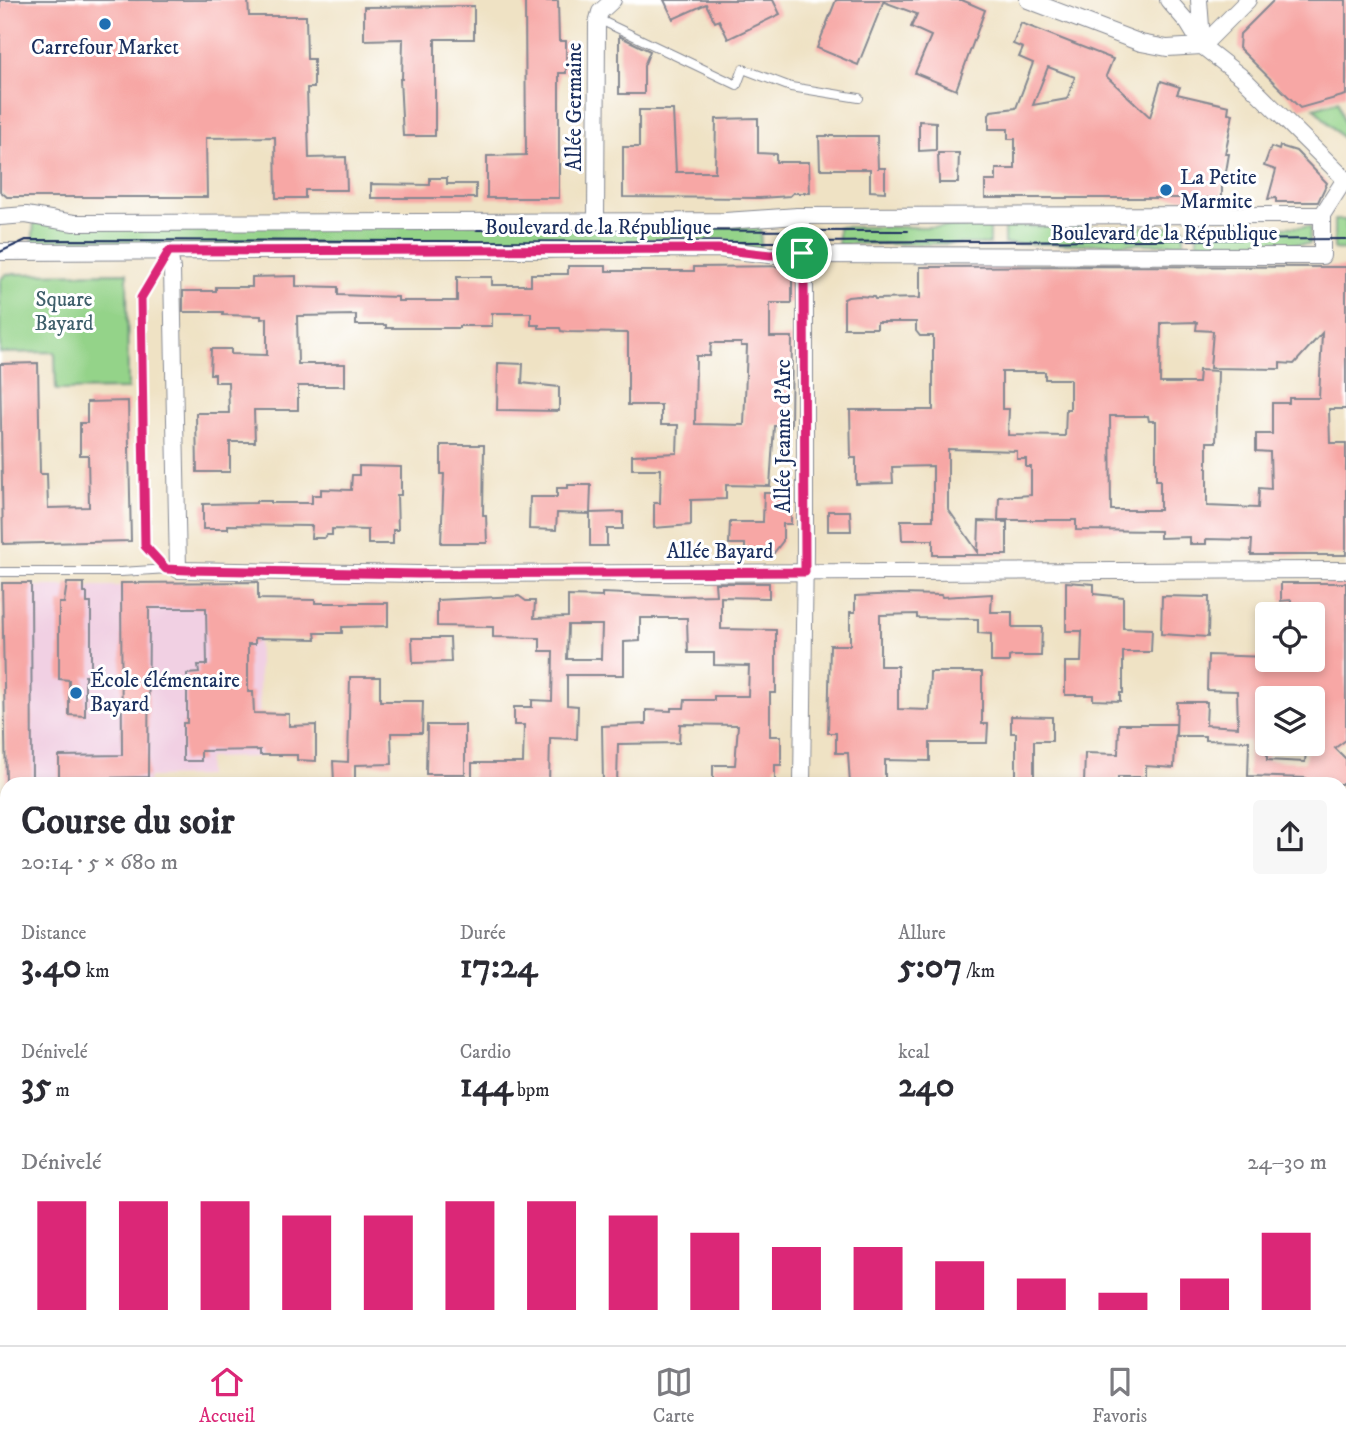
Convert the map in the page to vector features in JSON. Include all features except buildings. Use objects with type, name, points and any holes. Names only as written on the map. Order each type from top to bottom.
[{"type":"street","name":"Allée Germaine","points":[[596,221],[596,37],[600,12],[613,0]]},
{"type":"street","points":[[1028,0],[1140,43],[1167,48],[1202,46],[1248,0]]},
{"type":"street","points":[[1168,0],[1188,23],[1202,46],[1242,78],[1345,179],[1322,215]]},
{"type":"street","points":[[1199,0],[1202,46]]},
{"type":"street","name":"Boulevard de la République","points":[[0,216],[26,215],[74,223],[725,221],[798,216],[1322,215],[1322,256],[770,255],[718,249],[0,252]]},
{"type":"street","name":"Allée Jeanne d'Arc","points":[[798,216],[797,242],[804,264],[805,572],[802,777]]},
{"type":"street","points":[[169,251],[172,269],[172,569]]},
{"type":"street","name":"Allée Bayard","points":[[172,569],[418,574],[1346,570]]},
{"type":"lane","points":[[598,19],[737,85],[743,69],[792,87],[859,98]]},
{"type":"lane","points":[[169,251],[141,298],[145,546],[172,569]]},
{"type":"lane","points":[[0,572],[121,572],[172,569]]},
{"type":"shaded area","points":[[258,582],[260,757],[208,758],[207,776],[6,777],[2,586],[148,586],[149,583]]},
{"type":"green space","points":[[1338,101],[1346,130],[1346,142],[1314,108]]},
{"type":"green space","points":[[1334,220],[1346,220],[1346,250],[1334,249]]},
{"type":"green space","points":[[760,222],[761,249],[32,247],[34,223]]},
{"type":"green space","points":[[1004,226],[1184,227],[1184,244],[1004,244]]},
{"type":"green space","points":[[1197,226],[1310,227],[1310,244],[1197,243]]},
{"type":"green space","points":[[838,227],[990,227],[990,244],[838,244]]},
{"type":"green space","name":"Square Bayard","points":[[127,273],[128,389],[56,390],[55,352],[0,353],[0,280],[6,274]]},
{"type":"tram line","points":[[477,230],[908,231]]},
{"type":"tram line","points":[[0,252],[26,240],[797,242],[1346,239]]},
{"type":"place","name":"Carrefour Market","points":[[105,24]]},
{"type":"place","name":"La Petite Marmite","points":[[1166,190]]},
{"type":"place","name":"École élémentaire Bayard","points":[[76,693]]},
{"type":"route","points":[[718,249],[770,255],[802,253],[805,572],[418,574],[187,570],[166,569],[145,546],[141,298],[169,251],[718,249]]}]
